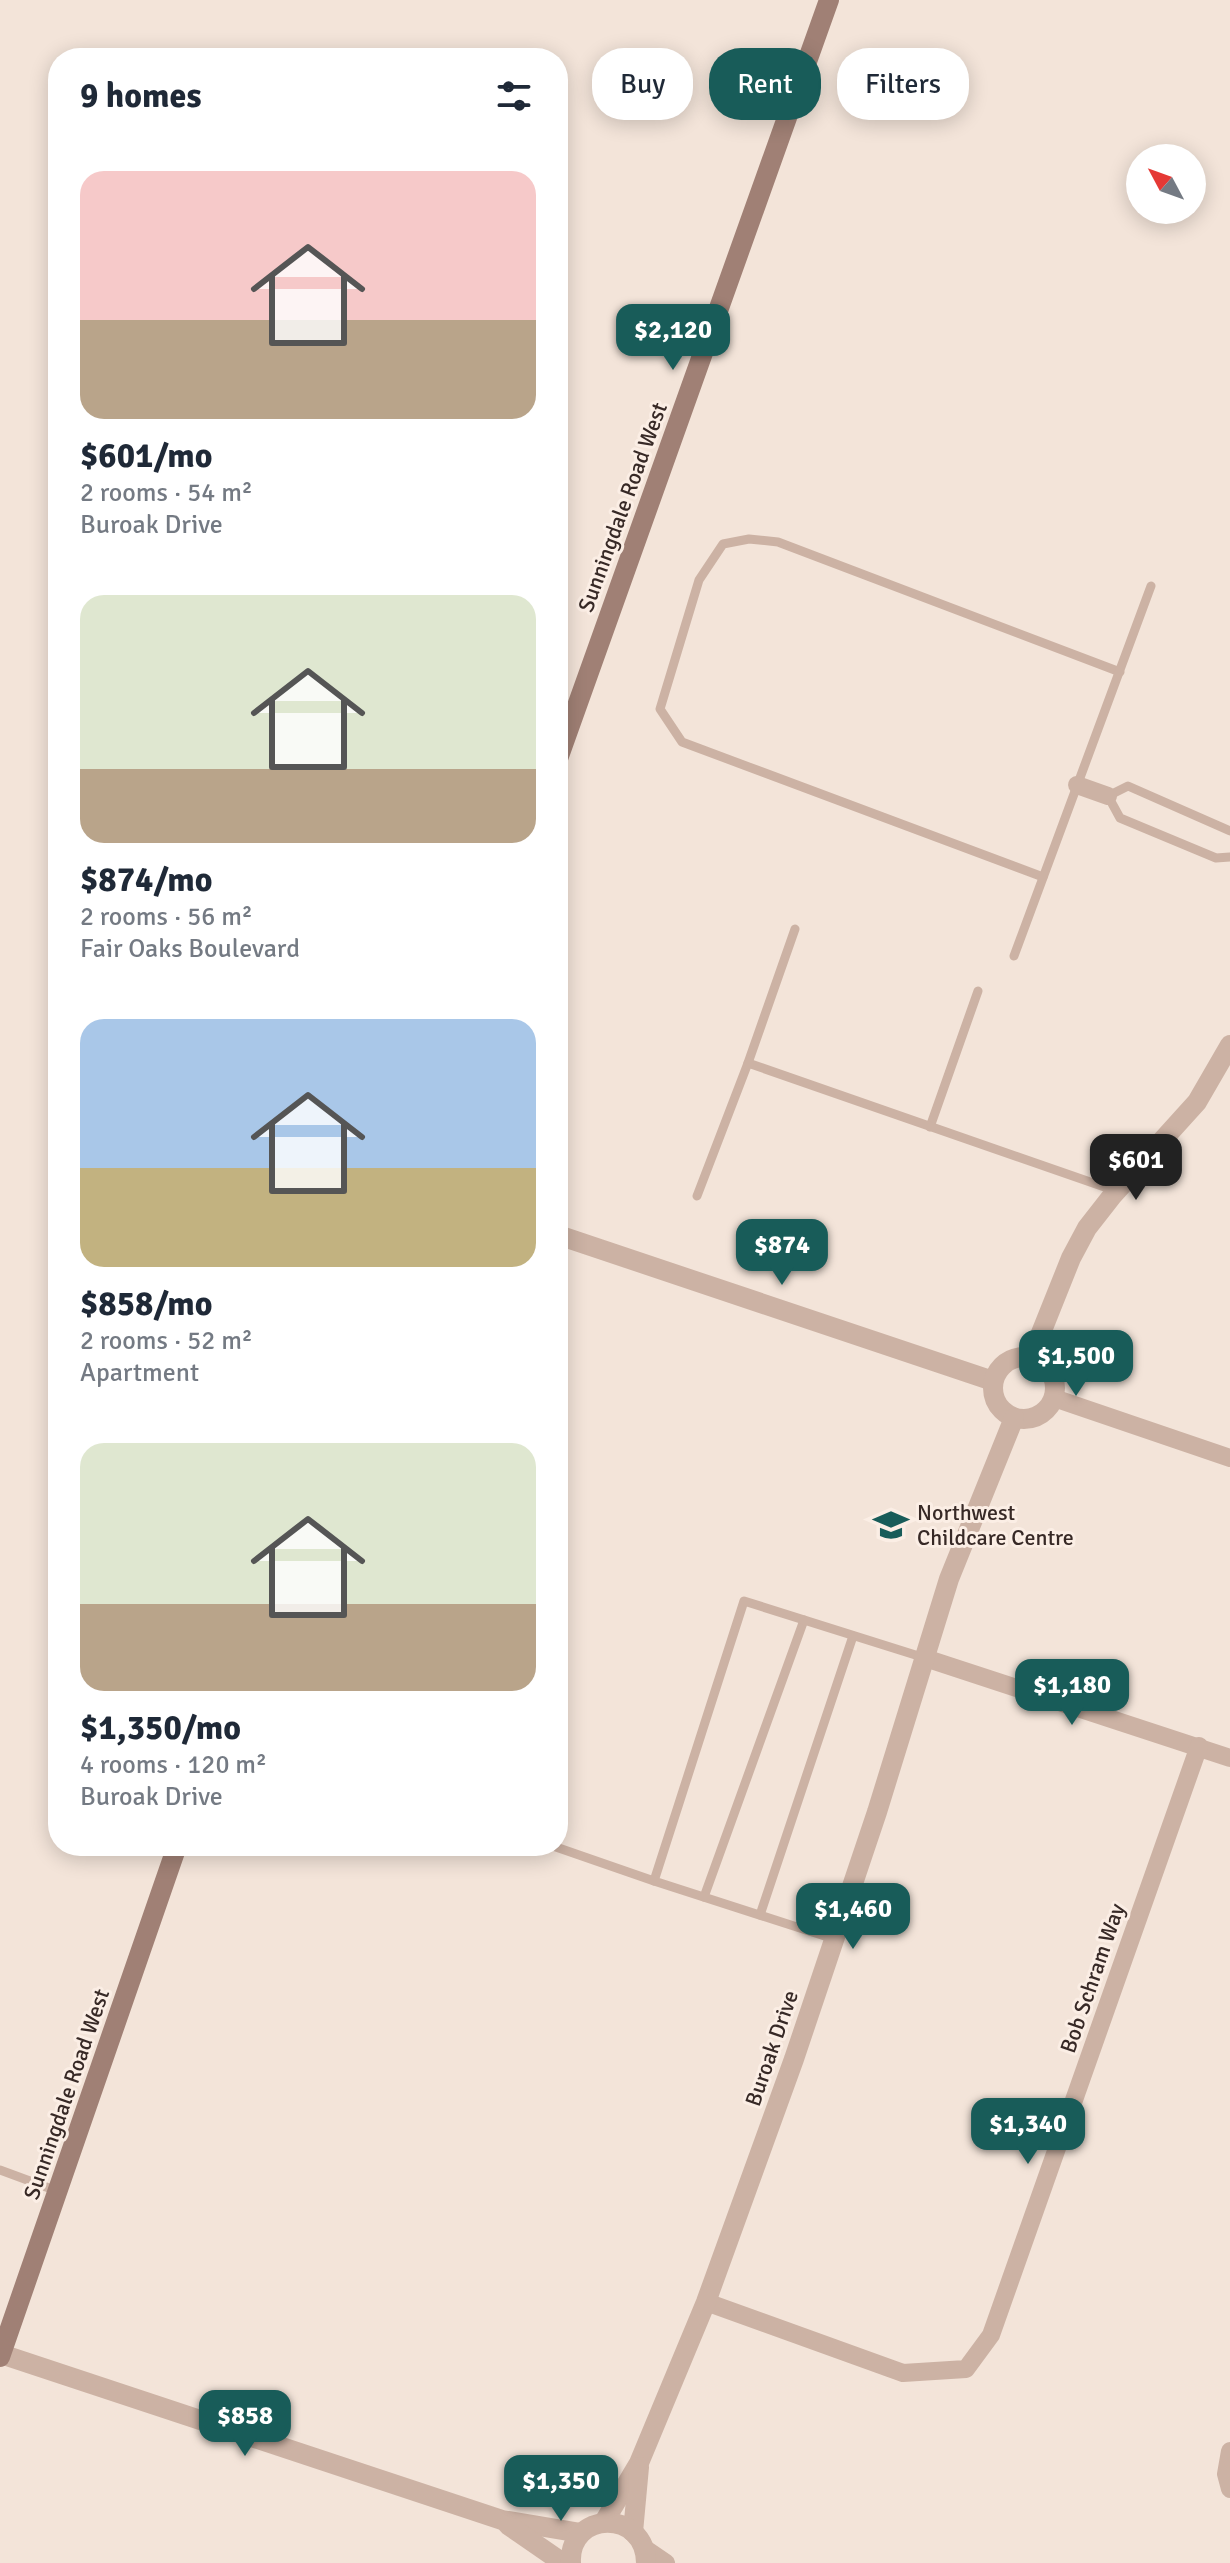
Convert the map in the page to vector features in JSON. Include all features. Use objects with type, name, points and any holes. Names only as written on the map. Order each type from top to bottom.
[{"type":"main road","name":"Sunningdale Road West","points":[[568,731],[829,0]]},
{"type":"main road","name":"Sunningdale Road West","points":[[1,2356],[174,1856]]},
{"type":"street","points":[[1077,785],[1108,796]]},
{"type":"street","points":[[1031,1358],[1071,1258],[1087,1228],[1116,1191],[1197,1102],[1230,1045]]},
{"type":"street","points":[[568,1238],[993,1381]]},
{"type":"street","points":[[1031,1358],[1045,1365],[1052,1374],[1054,1398],[1043,1413],[1029,1419],[1014,1418],[1000,1410],[993,1396],[993,1381],[1002,1365],[1011,1359],[1031,1358]]},
{"type":"street","points":[[1054,1398],[1230,1458]]},
{"type":"street","name":"Buroak Drive","points":[[604,2522],[639,2463],[706,2302],[794,2059],[949,1579],[1014,1418]]},
{"type":"street","points":[[925,1658],[1230,1758]]},
{"type":"street","name":"Bob Schram Way","points":[[706,2302],[903,2373],[966,2369],[991,2335],[1199,1746]]},
{"type":"street","points":[[1,2356],[502,2520],[581,2533]]},
{"type":"street","points":[[1230,2451],[1226,2474],[1230,2489]]},
{"type":"street","name":"Buroak Drive","points":[[639,2463],[641,2547]]},
{"type":"street","points":[[502,2520],[563,2563]]},
{"type":"street","points":[[571,2563],[574,2543],[581,2533],[604,2522],[617,2523],[641,2547],[666,2563]]},
{"type":"lane","points":[[1043,877],[682,742],[660,709],[699,580],[723,544],[749,539],[778,542],[1120,672]]},
{"type":"lane","points":[[1014,956],[1151,586]]},
{"type":"lane","points":[[1230,831],[1128,786],[1108,796],[1120,818],[1216,858],[1230,857]]},
{"type":"lane","points":[[697,1196],[795,929]]},
{"type":"lane","points":[[930,1127],[978,991]]},
{"type":"lane","points":[[748,1063],[1116,1191]]},
{"type":"lane","points":[[654,1881],[744,1601],[925,1658]]},
{"type":"lane","points":[[704,1897],[804,1620]]},
{"type":"lane","points":[[760,1915],[853,1636]]},
{"type":"lane","points":[[568,1851],[834,1939]]},
{"type":"lane","points":[[0,2170],[57,2191]]},
{"type":"place","name":"Northwest Childcare Centre","points":[[891,1525]]}]
